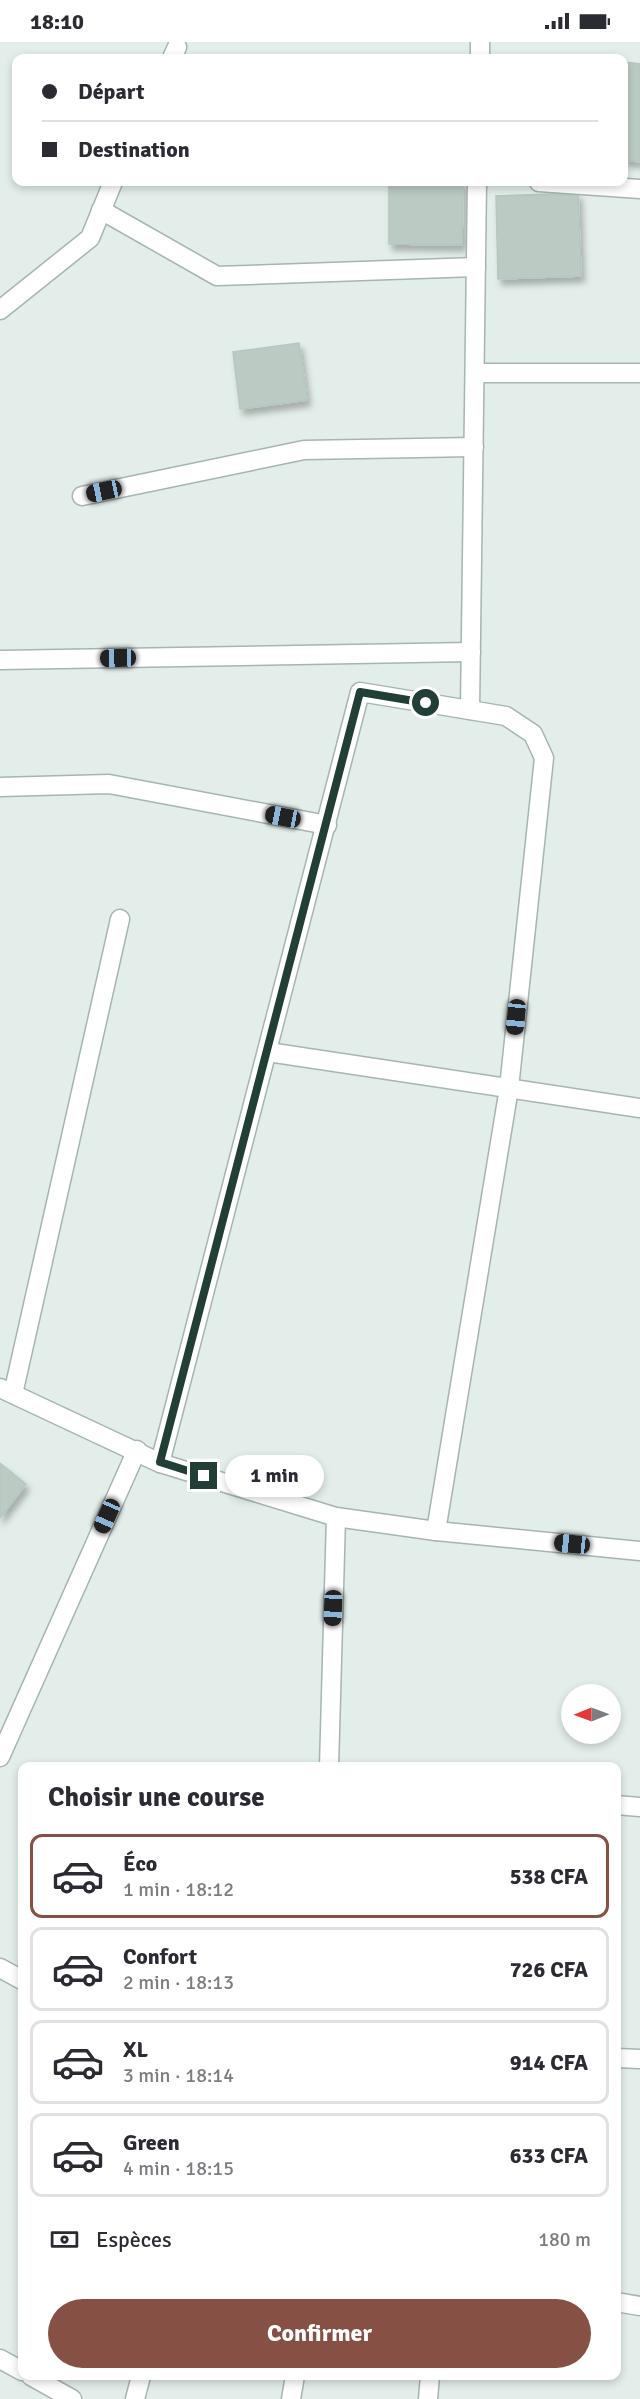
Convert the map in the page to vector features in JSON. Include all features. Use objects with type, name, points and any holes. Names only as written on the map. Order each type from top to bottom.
[{"type":"street","points":[[0,310],[90,238],[111,186]]},
{"type":"street","points":[[470,710],[477,186]]},
{"type":"street","points":[[597,186],[640,189]]},
{"type":"street","points":[[101,210],[217,276],[476,267]]},
{"type":"street","points":[[475,373],[640,373]]},
{"type":"street","points":[[82,496],[304,450],[474,447]]},
{"type":"street","points":[[0,660],[471,652]]},
{"type":"street","points":[[160,1462],[360,692],[506,716],[533,734],[544,758],[509,1088],[436,1531]]},
{"type":"street","points":[[0,787],[109,784],[327,825]]},
{"type":"street","points":[[120,920],[6,1391],[160,1462],[336,1517],[436,1531],[640,1551]]},
{"type":"street","points":[[267,1052],[640,1108]]},
{"type":"street","points":[[0,1757],[136,1450]]},
{"type":"street","points":[[329,1762],[336,1517]]},
{"type":"street","points":[[621,1805],[640,1807]]},
{"type":"street","points":[[0,1968],[18,1978]]},
{"type":"street","points":[[621,2058],[640,2060]]},
{"type":"street","points":[[621,2303],[640,2306]]},
{"type":"street","points":[[0,2359],[18,2369]]},
{"type":"street","points":[[38,2380],[72,2399]]},
{"type":"street","points":[[135,2399],[140,2380]]},
{"type":"street","points":[[291,2399],[294,2380]]},
{"type":"street","points":[[428,2399],[430,2380]]},
{"type":"building","points":[[628,62],[640,64],[640,162],[628,160]]},
{"type":"building","points":[[389,186],[463,186],[462,245],[389,244]]},
{"type":"building","points":[[578,193],[581,276],[498,279],[496,196]]},
{"type":"building","points":[[299,343],[307,400],[240,409],[233,352]]},
{"type":"building","points":[[0,1463],[26,1484],[0,1518]]},
{"type":"route","points":[[204,1476],[160,1462],[360,692],[426,703]]}]
